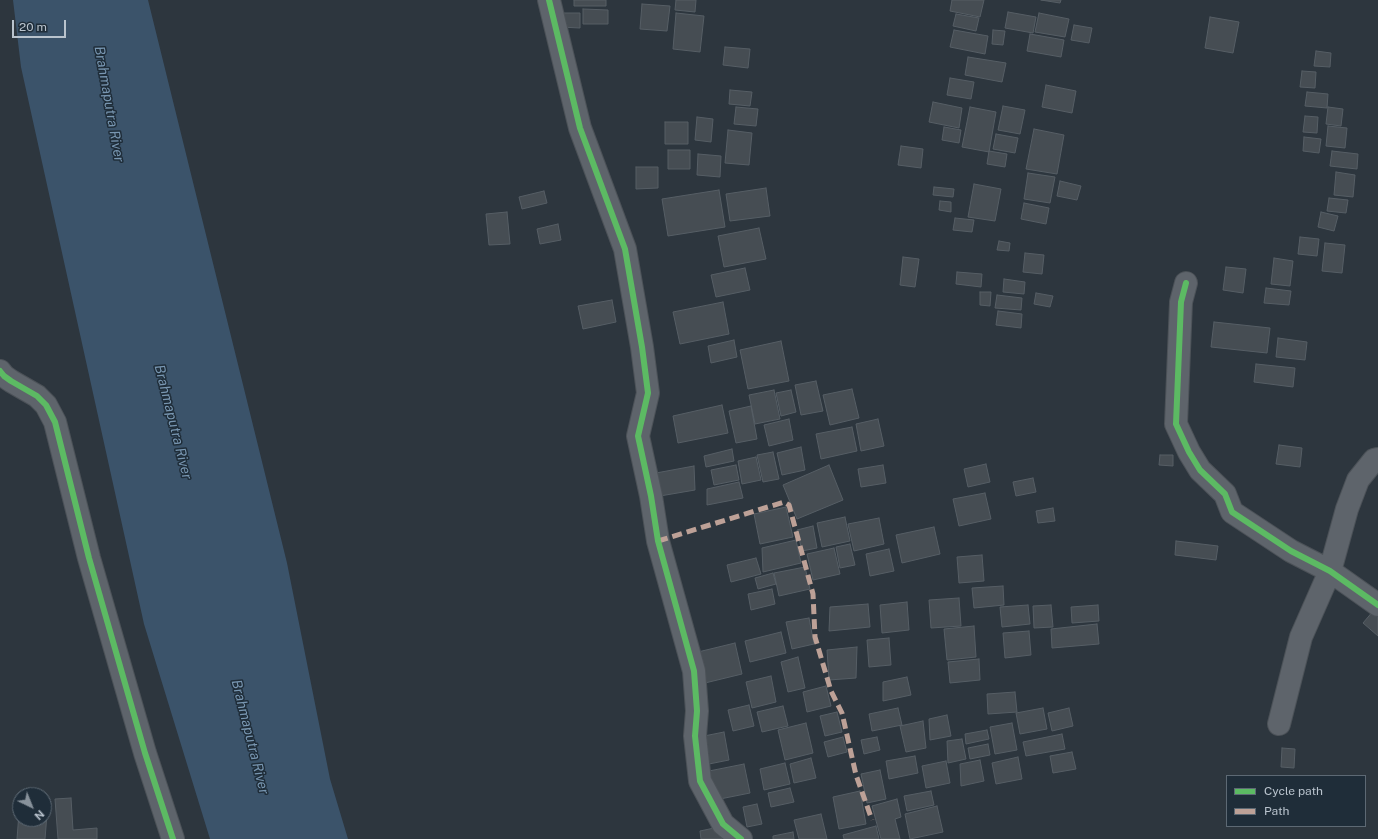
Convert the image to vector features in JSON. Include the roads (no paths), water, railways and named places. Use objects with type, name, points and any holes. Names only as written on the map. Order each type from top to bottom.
[{"type":"street","points":[[549,0],[580,128],[625,249],[642,347],[648,393],[638,436],[651,496],[658,541],[694,671],[697,712],[695,736],[700,780],[723,824],[741,839]]},
{"type":"street","points":[[1186,283],[1181,302],[1178,353],[1178,408],[1176,424],[1200,470],[1225,494],[1232,512],[1291,551],[1330,571],[1378,604]]},
{"type":"street","points":[[0,371],[11,381],[37,396],[46,405],[55,422],[89,558],[146,753],[173,839]]},
{"type":"street","points":[[1279,724],[1301,637],[1330,571],[1347,509],[1358,480],[1374,460],[1378,459]]},
{"type":"water","name":"Brahmaputra River","points":[[13,0],[148,0],[287,563],[330,779],[348,839],[210,839],[144,624],[21,67]]}]
